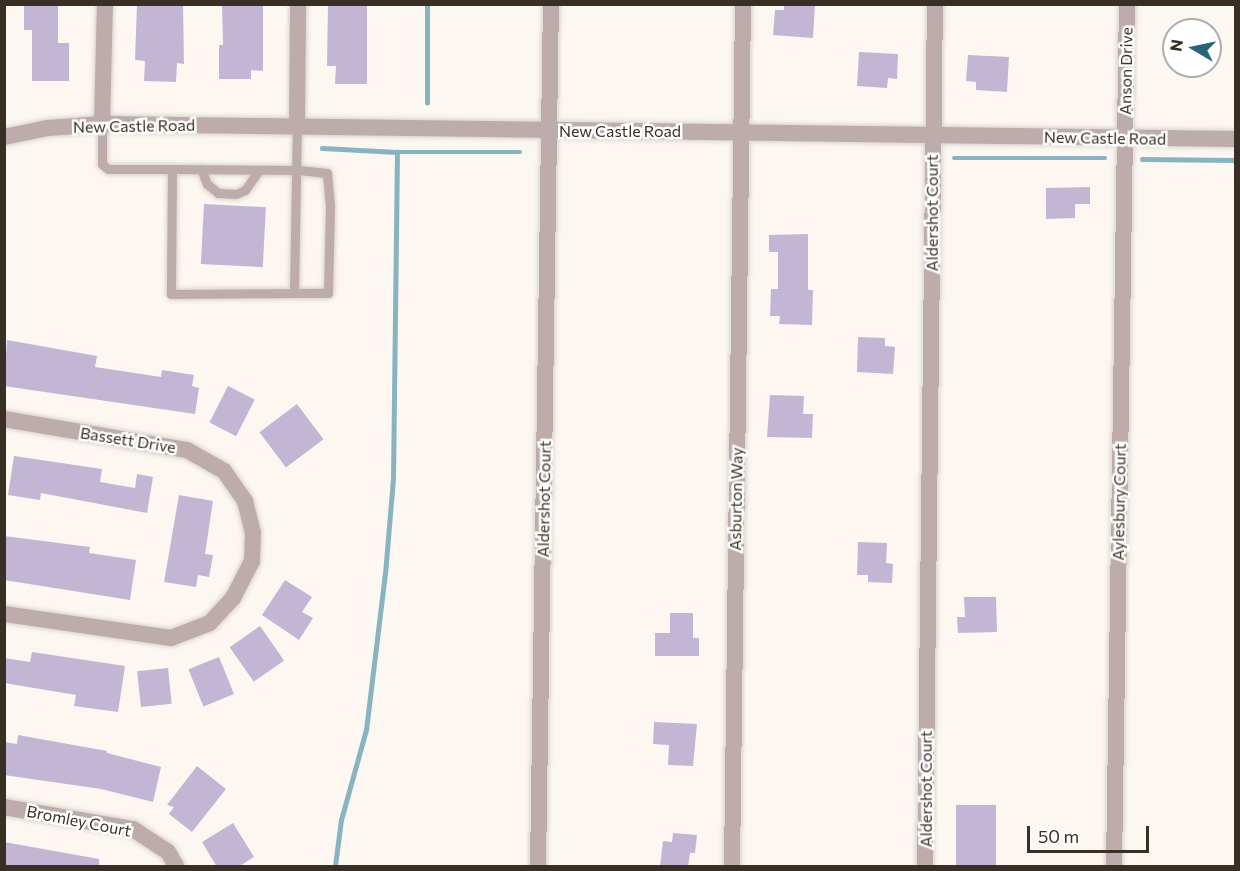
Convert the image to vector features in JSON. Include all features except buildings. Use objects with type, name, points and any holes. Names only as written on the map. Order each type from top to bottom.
[{"type":"street","points":[[102,124],[105,4]]},
{"type":"street","points":[[297,127],[298,4]]},
{"type":"street","name":"Aldershot Court","points":[[538,867],[551,4]]},
{"type":"street","name":"Asburton Way","points":[[732,867],[743,4]]},
{"type":"street","name":"Aldershot Court","points":[[925,867],[935,4]]},
{"type":"street","name":"Anson Drive","points":[[1125,138],[1127,4]]},
{"type":"street","name":"New Castle Road","points":[[4,137],[48,128],[102,124],[1236,139]]},
{"type":"street","name":"Aylesbury Court","points":[[1114,867],[1125,138]]},
{"type":"street","name":"Bassett Drive","points":[[4,419],[187,450],[224,471],[245,501],[253,532],[252,561],[233,598],[210,623],[171,638],[4,614]]},
{"type":"street","name":"Bromley Court","points":[[4,807],[133,829],[168,852],[176,867]]},
{"type":"lane","points":[[102,124],[102,164],[108,169],[172,169],[201,169],[296,170],[327,173],[330,207],[328,293],[171,294],[172,169]]},
{"type":"lane","points":[[294,293],[297,127]]},
{"type":"lane","points":[[201,169],[207,184],[218,193],[236,194],[245,190],[259,170]]},
{"type":"waterway","points":[[427,4],[427,103]]},
{"type":"waterway","points":[[322,148],[397,152],[520,152]]},
{"type":"waterway","points":[[335,866],[341,820],[366,730],[385,574],[393,479],[397,152]]},
{"type":"waterway","points":[[954,158],[1105,158]]},
{"type":"waterway","points":[[1142,159],[1236,160]]}]
